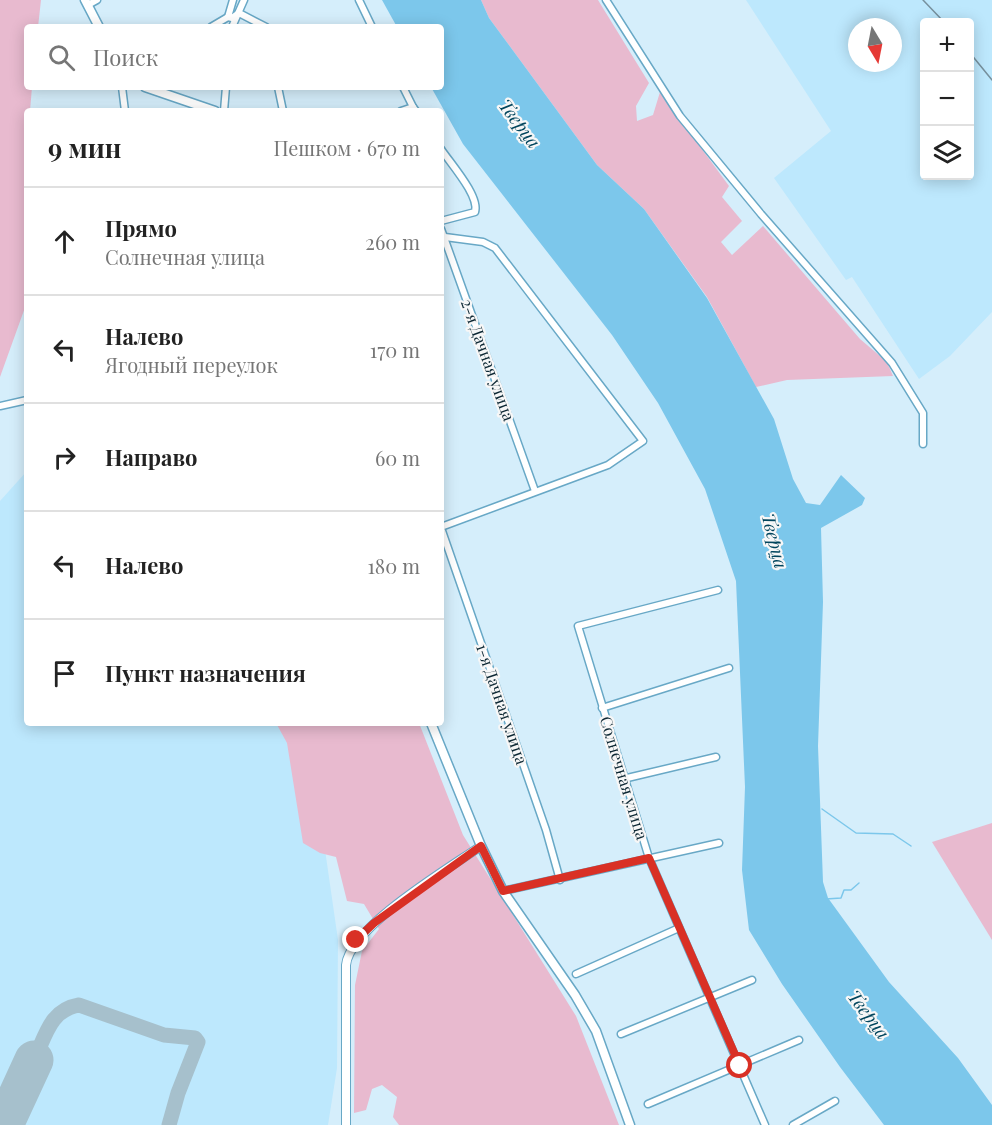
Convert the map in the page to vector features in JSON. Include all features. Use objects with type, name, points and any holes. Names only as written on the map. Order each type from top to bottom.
[{"type":"main road","points":[[87,3],[98,24]]},
{"type":"main road","points":[[154,90],[206,108]]},
{"type":"main road","points":[[432,726],[481,846],[503,891],[592,1024],[609,1062],[630,1125]]},
{"type":"street","points":[[87,3],[97,0]]},
{"type":"street","points":[[228,17],[233,0]]},
{"type":"street","points":[[233,24],[244,0]]},
{"type":"street","points":[[359,0],[371,24]]},
{"type":"street","points":[[606,0],[680,116],[761,214],[892,363],[923,413],[923,444]]},
{"type":"street","points":[[216,24],[238,13]]},
{"type":"street","points":[[238,13],[260,24]]},
{"type":"street","points":[[122,90],[125,108]]},
{"type":"street","points":[[224,108],[226,90]]},
{"type":"street","points":[[279,90],[282,108]]},
{"type":"street","points":[[404,90],[414,108]]},
{"type":"street","points":[[444,152],[471,192],[476,206],[475,212],[444,220]]},
{"type":"street","points":[[444,527],[535,490],[608,465],[643,441],[495,248],[476,240],[445,237]]},
{"type":"street","name":"2-я Дачная улица","points":[[445,237],[535,490]]},
{"type":"street","points":[[0,406],[24,401]]},
{"type":"street","name":"1-я Дачная улица","points":[[444,537],[546,830],[560,880]]},
{"type":"street","name":"Солнечная улица","points":[[718,590],[578,626],[649,858],[765,1125]]},
{"type":"street","points":[[602,708],[729,668]]},
{"type":"street","points":[[623,779],[716,757]]},
{"type":"street","points":[[503,891],[719,843]]},
{"type":"street","points":[[346,1125],[346,965],[350,950],[374,923],[481,846]]},
{"type":"street","points":[[576,974],[679,928]]},
{"type":"street","points":[[621,1034],[752,980]]},
{"type":"street","points":[[648,1104],[799,1040]]},
{"type":"street","points":[[793,1125],[835,1101]]},
{"type":"shaded area","points":[[0,0],[41,0],[38,24],[24,24],[24,90],[32,90],[30,108],[24,108],[24,310],[0,377]]},
{"type":"shaded area","points":[[481,0],[598,0],[649,83],[636,106],[637,121],[653,115],[660,92],[729,186],[722,197],[742,221],[721,242],[732,255],[763,226],[860,339],[887,362],[893,376],[787,380],[756,387],[707,297],[644,209],[597,165],[489,18]]},
{"type":"shaded area","points":[[746,0],[992,0],[992,312],[950,356],[919,379],[852,277],[846,280],[774,178],[831,131]]},
{"type":"shaded area","points":[[24,474],[24,726],[299,726],[319,808],[338,940],[337,1068],[328,1125],[0,1125],[0,501]]},
{"type":"shaded area","points":[[278,726],[420,726],[463,835],[576,1016],[619,1125],[399,1125],[393,1117],[397,1097],[382,1085],[372,1089],[366,1110],[354,1113],[355,985],[362,951],[379,929],[364,904],[347,901],[336,857],[320,853],[303,843],[287,743]]},
{"type":"shaded area","points":[[992,823],[992,940],[932,842]]},
{"type":"water","name":"Тверца","points":[[382,0],[481,0],[489,18],[597,165],[644,209],[707,298],[774,419],[793,479],[806,503],[820,505],[841,475],[865,498],[862,505],[821,528],[823,602],[818,746],[823,882],[828,898],[889,982],[958,1058],[992,1105],[992,1125],[884,1125],[782,984],[749,930],[742,870],[745,787],[736,581],[705,489],[658,403],[612,335],[463,144],[433,90],[444,90],[444,24],[395,24]]},
{"type":"waterway","points":[[822,809],[856,833],[893,834],[911,846]]},
{"type":"waterway","points":[[826,899],[841,898],[844,890],[851,890],[859,883]]},
{"type":"taxiway","points":[[34,1060],[55,1018],[61,1012],[79,1005],[164,1035],[195,1038],[198,1042],[178,1093],[169,1125]]},
{"type":"runway","points":[[4,1125],[34,1060]]},
{"type":"railway","points":[[923,0],[940,18]]},
{"type":"railway","points":[[974,58],[992,80]]},
{"type":"route","points":[[356,940],[366,929],[481,846],[503,891],[560,880],[649,858],[740,1066]]}]
